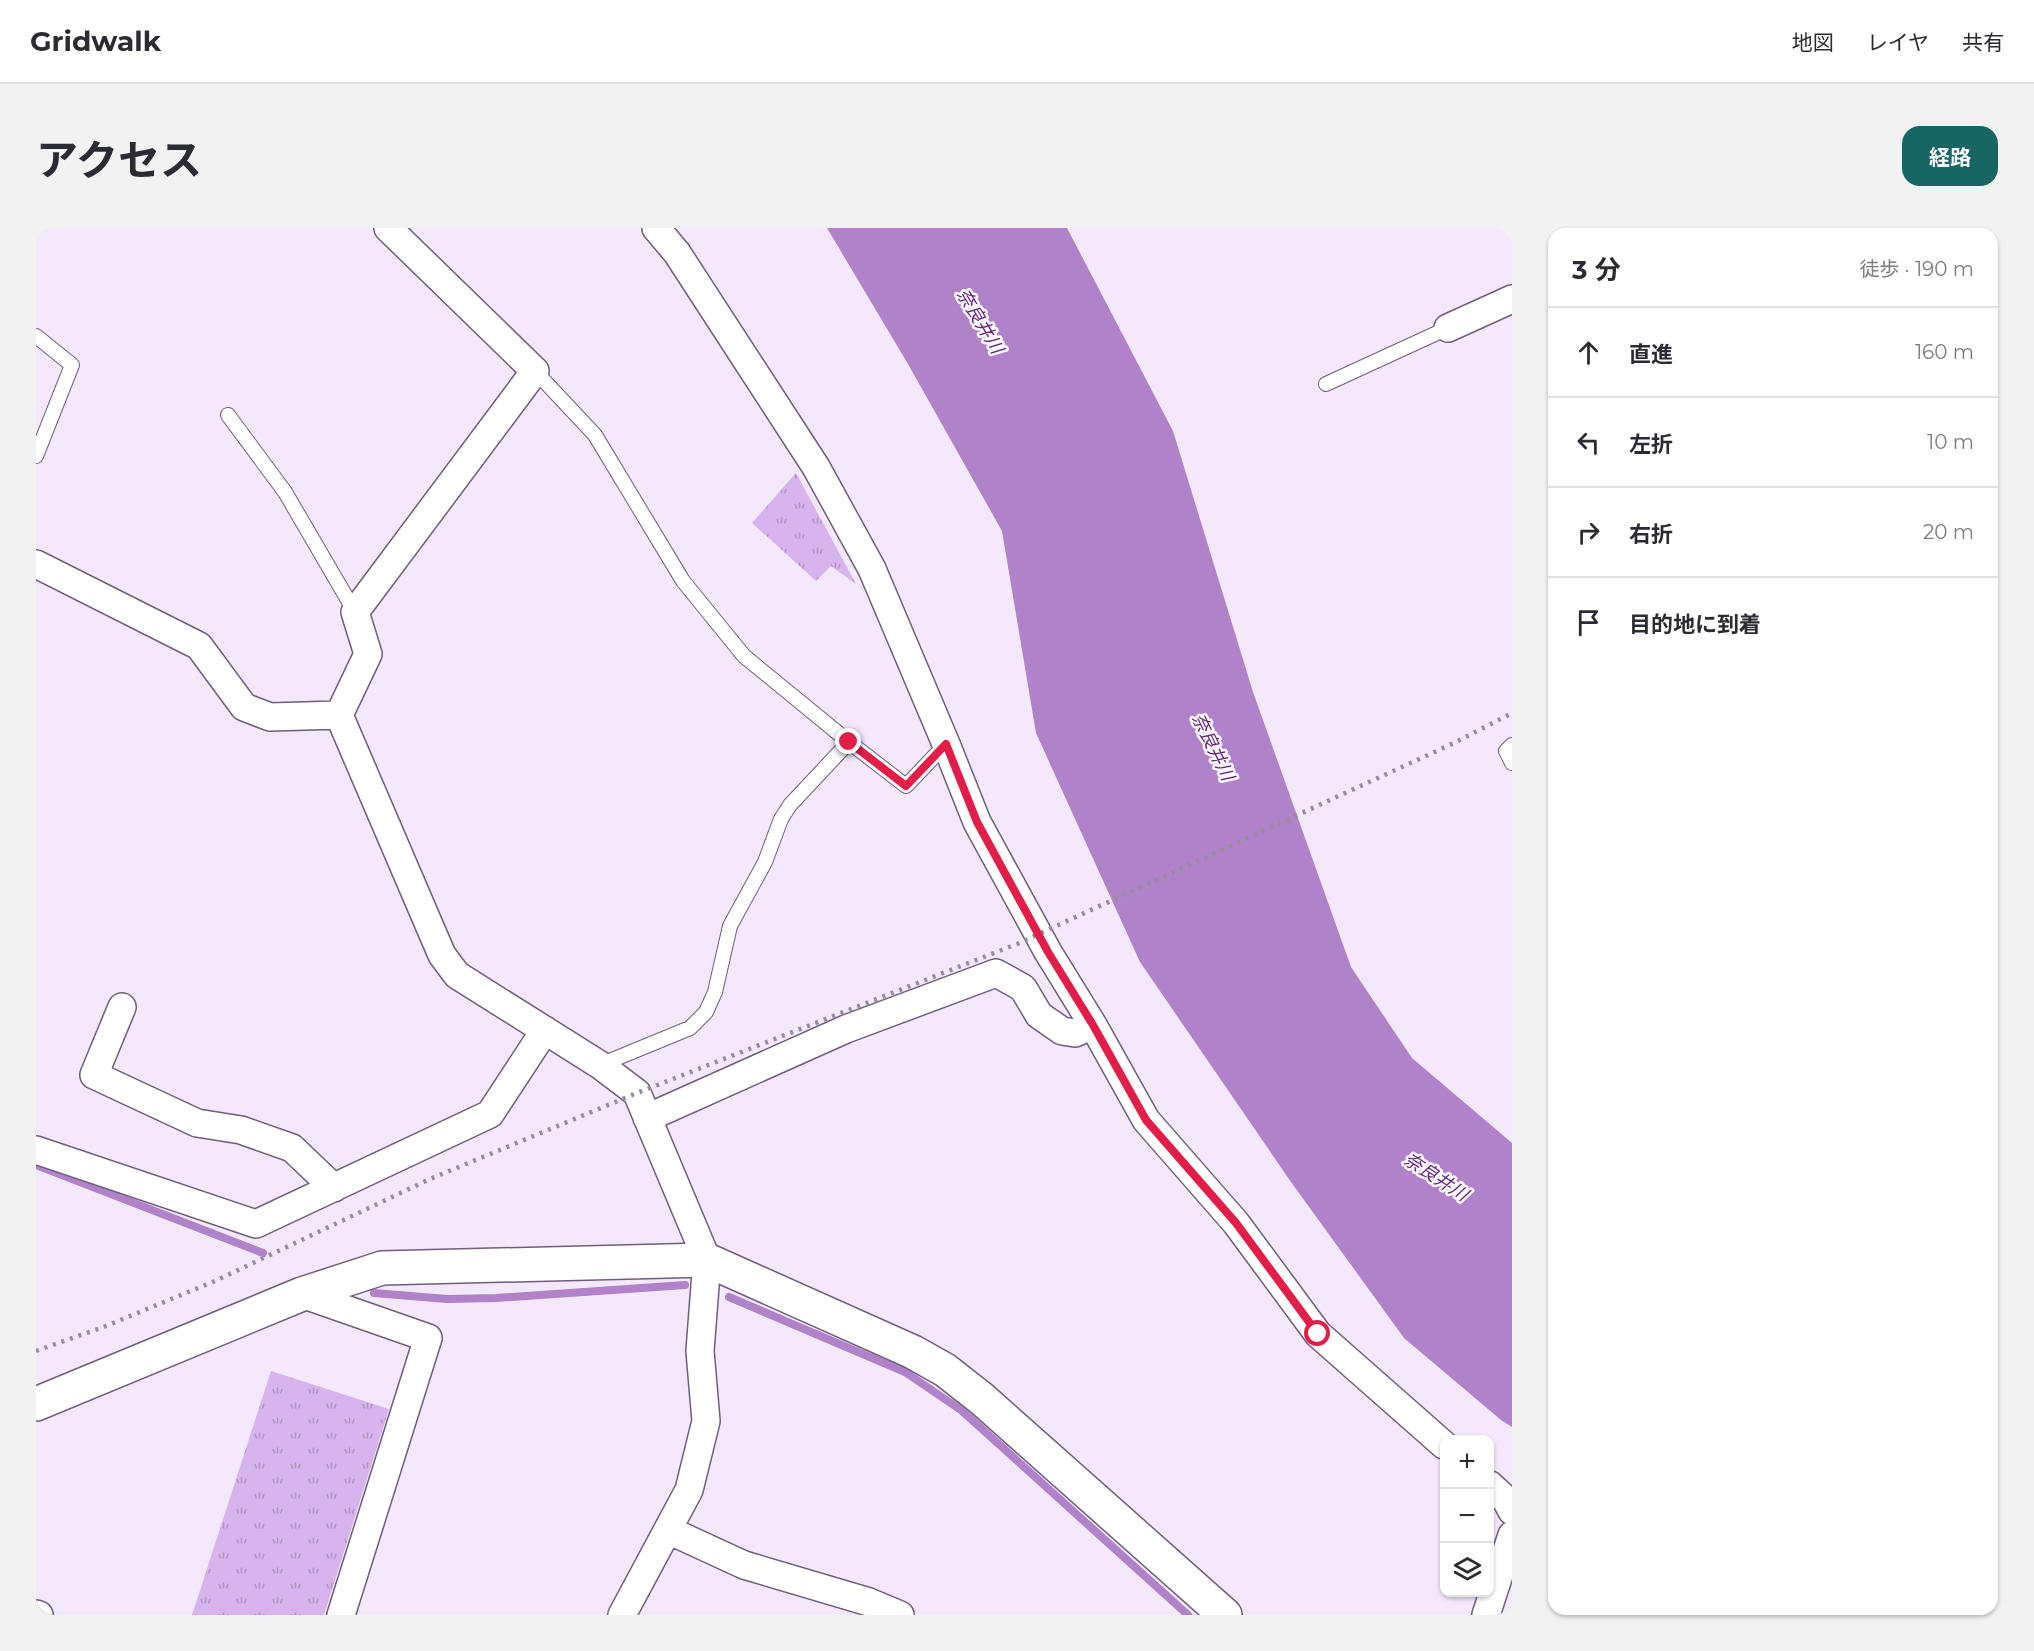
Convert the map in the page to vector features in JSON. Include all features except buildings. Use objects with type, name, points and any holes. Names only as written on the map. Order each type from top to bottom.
[{"type":"street","points":[[388,228],[535,371],[355,612],[368,654],[339,715],[442,955],[457,975],[600,1065],[637,1093],[707,1260],[700,1351],[706,1420],[689,1490],[622,1615]]},
{"type":"street","points":[[656,228],[677,252],[816,467],[873,569],[977,822],[1048,952],[1093,1025],[1146,1120],[1236,1223],[1318,1334],[1440,1441]]},
{"type":"street","points":[[1448,328],[1512,299]]},
{"type":"street","points":[[36,564],[199,646],[244,707],[270,717],[339,715]]},
{"type":"street","points":[[647,1118],[846,1029],[996,973],[1023,988],[1039,1015],[1062,1031],[1075,1034],[1093,1025]]},
{"type":"street","points":[[122,1007],[94,1075],[197,1123],[241,1130],[292,1148],[333,1188]]},
{"type":"street","points":[[36,1149],[256,1224],[490,1114],[545,1030]]},
{"type":"street","points":[[36,1404],[302,1294],[382,1268],[707,1260],[876,1334],[945,1370],[982,1399],[1225,1615]]},
{"type":"street","points":[[302,1294],[428,1338],[341,1615]]},
{"type":"street","points":[[1494,1489],[1506,1500],[1512,1511]]},
{"type":"street","points":[[668,1530],[744,1565],[836,1603],[869,1602],[900,1615]]},
{"type":"street","points":[[1486,1615],[1512,1536]]},
{"type":"lane","points":[[1326,384],[1448,328]]},
{"type":"lane","points":[[36,336],[72,365],[36,456]]},
{"type":"lane","points":[[535,371],[595,435],[683,581],[744,656],[906,786],[946,744]]},
{"type":"lane","points":[[228,415],[285,492],[355,612]]},
{"type":"lane","points":[[600,1065],[690,1028],[706,1012],[715,992],[730,926],[765,862],[781,819],[790,804],[849,742]]},
{"type":"lane","points":[[1512,745],[1506,751],[1512,763]]},
{"type":"green space","points":[[796,473],[856,584],[831,566],[816,581],[752,523]]},
{"type":"green space","points":[[271,1371],[389,1409],[324,1615],[192,1615]]},
{"type":"water","name":"奈良井川","points":[[827,228],[1067,228],[1173,431],[1253,692],[1351,967],[1412,1058],[1512,1143],[1512,1427],[1404,1338],[1291,1182],[1140,962],[1036,733],[1002,531],[908,364]]},
{"type":"waterway","points":[[36,1165],[263,1253]]},
{"type":"waterway","points":[[374,1293],[447,1299],[496,1298],[685,1285]]},
{"type":"waterway","points":[[729,1297],[905,1372],[961,1410],[1188,1615]]},
{"type":"railway","points":[[36,1351],[101,1328],[215,1281],[430,1179],[637,1093],[1017,944],[1454,743],[1512,713]]},
{"type":"route","points":[[849,742],[906,786],[946,744],[977,822],[1048,952],[1093,1025],[1146,1120],[1236,1223],[1318,1334]]}]
